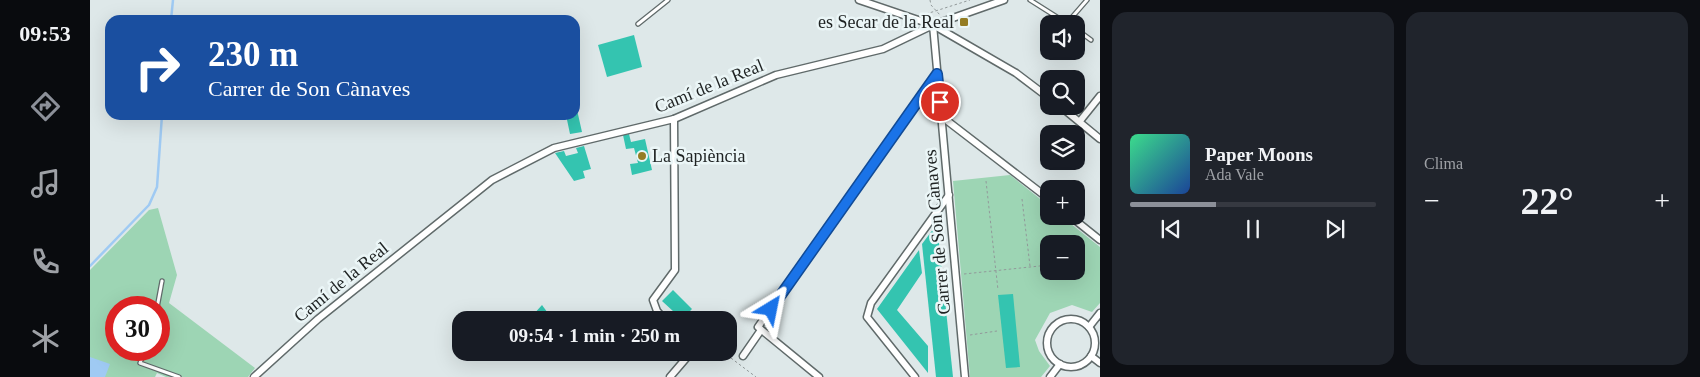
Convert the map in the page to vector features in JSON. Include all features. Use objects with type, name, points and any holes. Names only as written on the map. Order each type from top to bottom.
[{"type":"street","points":[[859,0],[933,25],[1016,73],[1040,91]]},
{"type":"street","name":"Camí de la Real","points":[[254,377],[318,319],[492,180],[554,148],[674,119],[776,75],[883,49],[933,25],[1004,0]]},
{"type":"street","name":"Carrer de Son Cànaves","points":[[933,25],[966,377]]},
{"type":"street","points":[[743,356],[759,329],[937,74]]},
{"type":"street","points":[[1080,121],[1100,96]]},
{"type":"street","points":[[1072,115],[1100,139]]},
{"type":"street","points":[[941,116],[1040,192]]},
{"type":"street","points":[[657,311],[653,300],[675,270],[674,119]]},
{"type":"street","points":[[915,377],[867,318],[871,303],[948,195]]},
{"type":"street","points":[[1081,225],[1100,240]]},
{"type":"street","points":[[1089,327],[1100,313]]},
{"type":"street","points":[[1074,320],[1089,327],[1095,341],[1092,356],[1087,361],[1074,367],[1060,364],[1054,359],[1048,344],[1053,328],[1059,323],[1074,320]]},
{"type":"street","points":[[759,329],[819,377]]},
{"type":"street","points":[[1092,356],[1100,363]]},
{"type":"street","points":[[670,377],[684,361]]},
{"type":"street","points":[[1050,377],[1060,364]]},
{"type":"lane","points":[[638,24],[668,0]]},
{"type":"lane","points":[[1030,0],[1055,15]]},
{"type":"lane","points":[[1075,15],[1087,0]]},
{"type":"lane","points":[[1085,36],[1091,40]]},
{"type":"lane","points":[[159,296],[162,281]]},
{"type":"lane","points":[[141,361],[140,363],[179,377]]},
{"type":"path","points":[[930,0],[935,11],[940,14],[943,21]]},
{"type":"path","points":[[924,14],[970,0]]},
{"type":"path","points":[[986,181],[998,290]]},
{"type":"path","points":[[1022,199],[1030,267]]},
{"type":"path","points":[[956,275],[1040,266]]},
{"type":"path","points":[[962,336],[998,332]]},
{"type":"path","points":[[735,361],[756,377]]},
{"type":"green space","points":[[1010,175],[1040,199],[1040,225],[1072,225],[1085,235],[1040,235],[1040,280],[1085,280],[1085,235],[1100,247],[1100,303],[1092,312],[1072,305],[1050,313],[1035,340],[1039,351],[1050,366],[1041,377],[970,377],[953,181]]},
{"type":"green space","points":[[158,208],[177,275],[170,300],[170,296],[105,296],[105,361],[170,361],[170,304],[255,368],[248,377],[166,377],[157,373],[155,377],[90,377],[90,270],[149,210]]},
{"type":"water","points":[[90,357],[110,364],[105,377],[90,377]]},
{"type":"building","points":[[634,35],[642,67],[607,77],[598,45]]},
{"type":"building","points":[[567,120],[579,120],[582,132],[570,134]]},
{"type":"building","name":"La Sapiència","points":[[629,134],[631,142],[645,139],[652,170],[632,175],[630,164],[638,163],[634,148],[626,149],[623,135]]},
{"type":"building","points":[[584,146],[591,169],[583,171],[585,178],[574,181],[555,153],[564,151],[566,156],[578,153],[576,148]]},
{"type":"building","points":[[937,224],[953,377],[936,377],[922,244]]},
{"type":"building","points":[[919,250],[922,273],[897,310],[928,346],[928,373],[877,309]]},
{"type":"building","points":[[673,290],[692,309],[690,311],[673,311],[662,301]]},
{"type":"building","points":[[1013,294],[1020,367],[1006,368],[998,295]]},
{"type":"building","points":[[542,305],[546,311],[537,311]]},
{"type":"waterway","points":[[172,15],[173,0]]},
{"type":"waterway","points":[[90,266],[149,205],[157,187],[162,120]]},
{"type":"place","name":"es Secar de la Real","points":[[964,22]]},
{"type":"place","name":"La Sapiència","points":[[642,156]]},
{"type":"route","points":[[771,309],[937,74],[940,102]]}]
